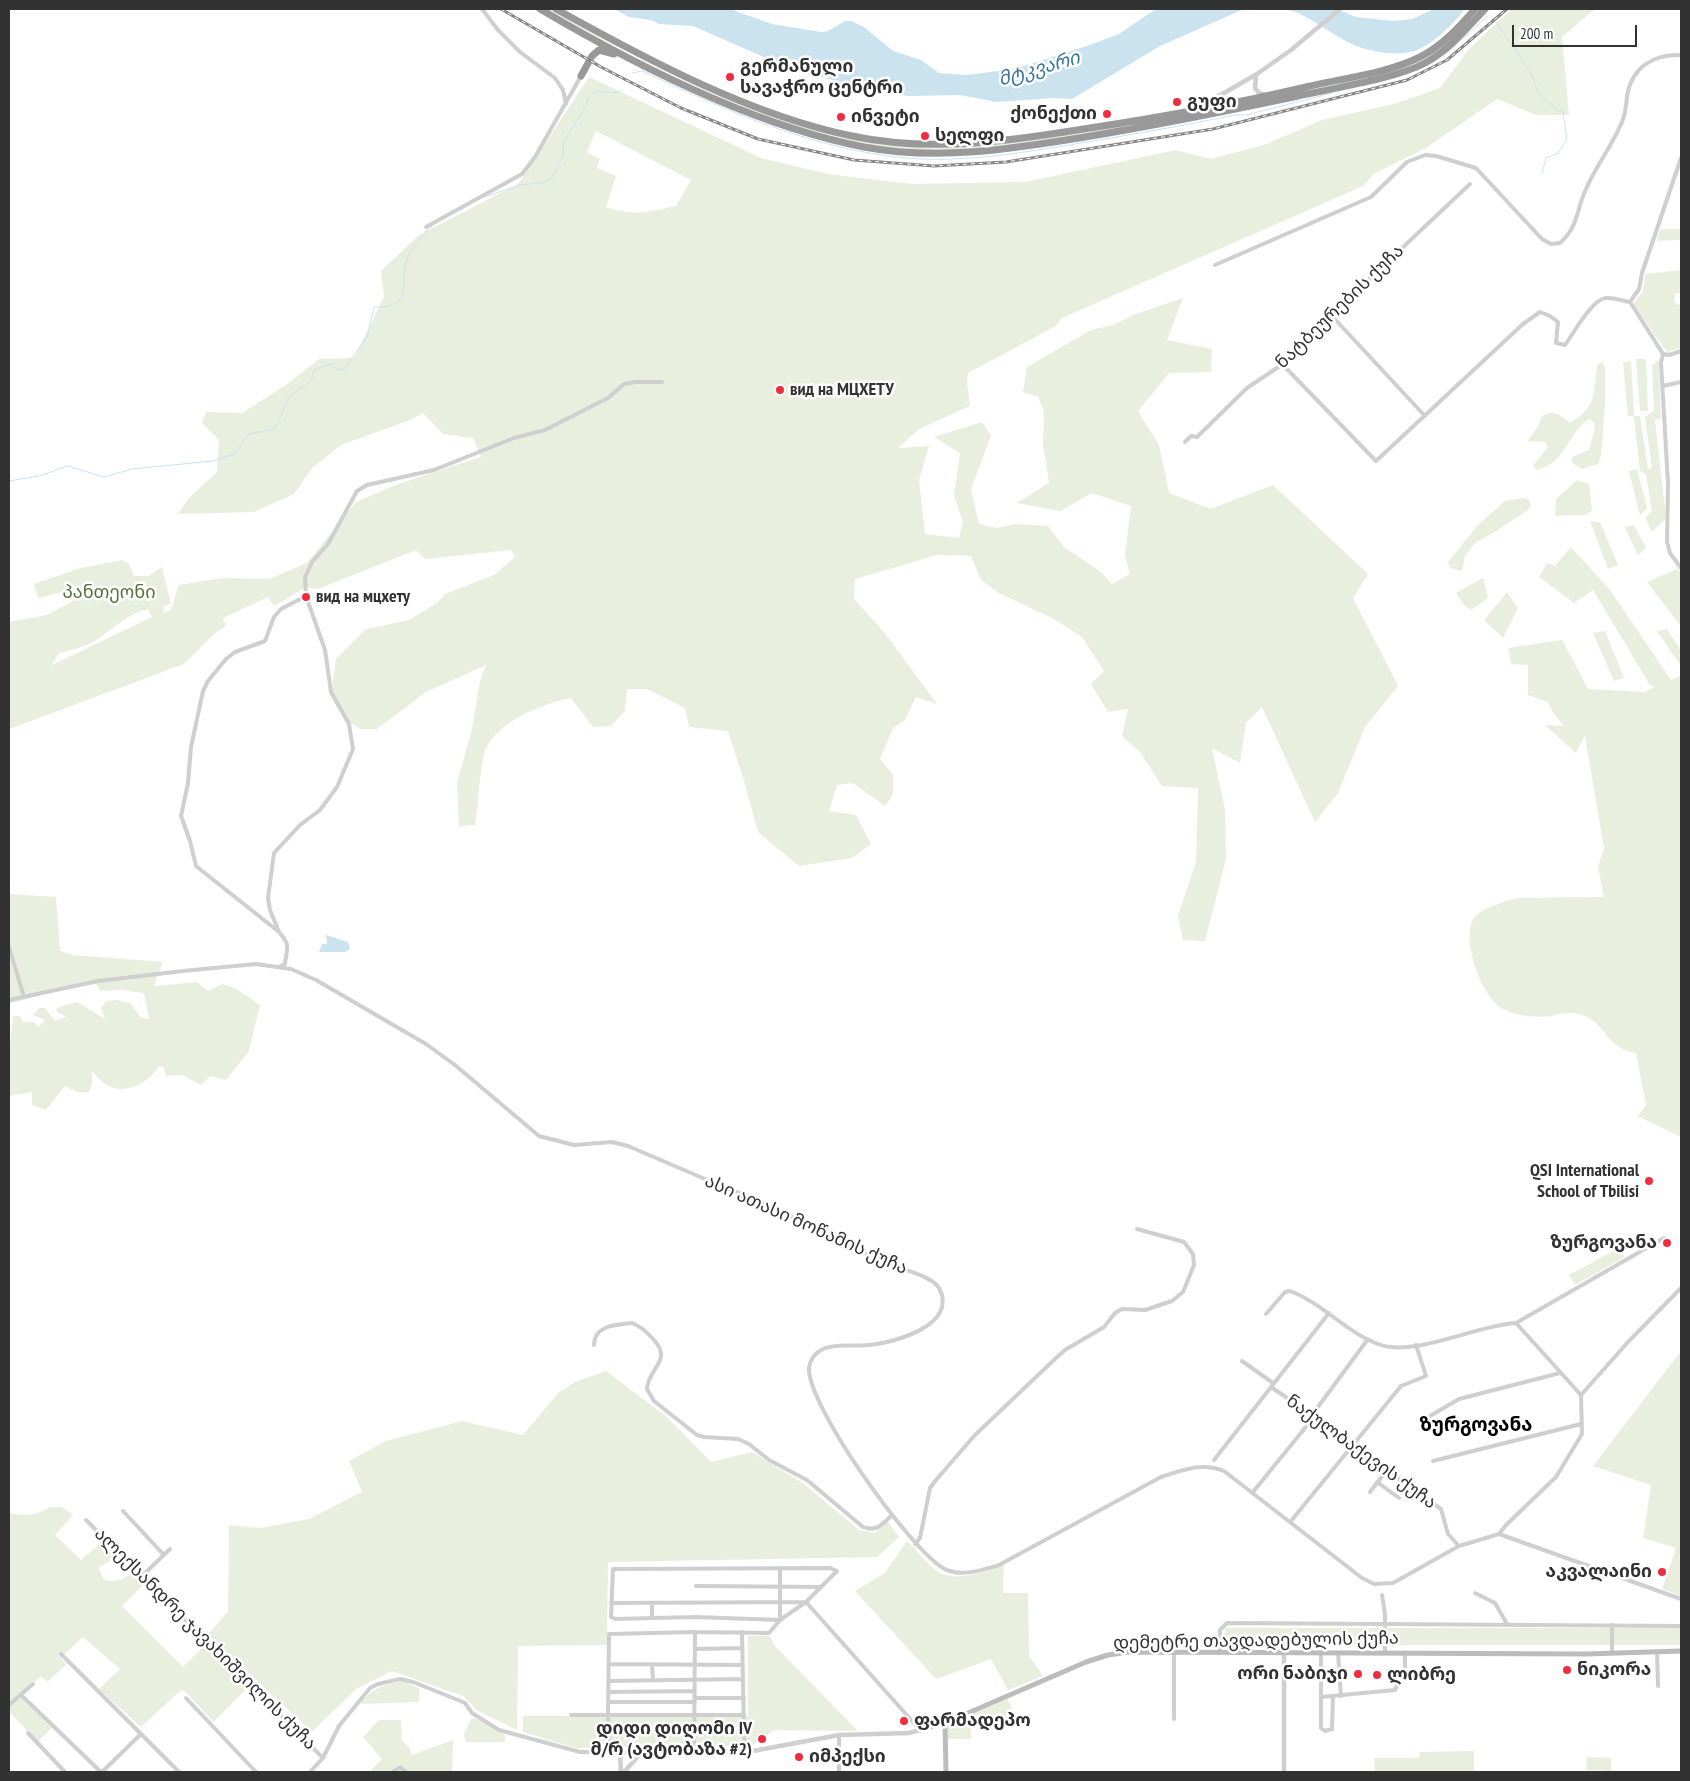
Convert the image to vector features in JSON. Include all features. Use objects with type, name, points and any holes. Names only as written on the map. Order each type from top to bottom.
[{"type":"highway","points":[[540,9],[585,35],[725,103],[818,136],[898,152],[933,154],[1011,149],[1186,121],[1385,76],[1425,63],[1458,38],[1485,9]]},
{"type":"highway","points":[[556,9],[749,105],[830,131],[882,142],[940,146],[994,142],[1187,113],[1272,95],[1410,61],[1443,41],[1475,9]]},
{"type":"highway","points":[[581,76],[592,56],[592,45],[585,35]]},
{"type":"highway","points":[[592,56],[602,50],[622,58],[631,58]]},
{"type":"main road","name":"დემეტრე თავდადებულის ქუჩა","points":[[944,1723],[1097,1658],[1129,1652],[1681,1652]]},
{"type":"main road","points":[[944,1723],[946,1772]]},
{"type":"street","points":[[482,9],[498,30],[520,52],[555,78],[563,90],[566,104]]},
{"type":"street","points":[[1187,113],[1257,74],[1340,9]]},
{"type":"street","points":[[1215,265],[1372,196],[1407,162],[1425,156],[1436,156],[1476,168],[1542,239],[1551,244],[1560,243],[1573,229],[1586,189],[1622,124],[1627,110],[1629,89],[1636,72],[1652,59],[1662,55],[1681,55]]},
{"type":"street","points":[[1257,74],[1254,83],[1257,91],[1272,95]]},
{"type":"street","points":[[426,227],[522,174],[535,157],[581,76]]},
{"type":"street","points":[[1630,302],[1639,290],[1642,273],[1681,158]]},
{"type":"street","name":"ნატბეურების ქუჩა","points":[[1184,442],[1191,436],[1197,437],[1247,388],[1283,365],[1331,315],[1470,184]]},
{"type":"street","points":[[1283,365],[1376,461],[1523,324],[1540,312],[1558,322],[1556,343],[1565,345],[1588,312],[1600,300],[1607,297],[1630,302],[1663,354],[1661,362],[1668,484],[1667,542],[1670,553],[1681,568]]},
{"type":"street","points":[[1331,315],[1424,416]]},
{"type":"street","points":[[1663,354],[1669,355],[1681,351]]},
{"type":"street","points":[[279,967],[285,964],[289,947],[279,932],[270,910],[268,898],[274,853],[300,825],[320,810],[337,787],[353,749],[349,724],[331,692],[325,650],[306,596],[305,577],[307,570],[328,544],[357,491],[367,485],[434,470],[514,438],[545,430],[608,398],[624,384],[662,382]]},
{"type":"street","points":[[1663,386],[1681,382]]},
{"type":"street","points":[[279,932],[196,866],[181,816],[188,783],[191,747],[203,691],[208,681],[226,659],[235,652],[265,640],[274,617],[280,610],[306,596]]},
{"type":"street","points":[[9,947],[24,997]]},
{"type":"street","name":"ასი ათასი მოწამის ქუჩა","points":[[9,1000],[98,982],[183,970],[256,964],[279,967],[316,980],[426,1044],[455,1065],[539,1136],[574,1145],[612,1142],[628,1146],[765,1204],[882,1262],[935,1282],[942,1294],[942,1310],[931,1325],[877,1344],[829,1347],[814,1355],[809,1365],[811,1383],[855,1463],[891,1516],[915,1544],[943,1568],[957,1572],[979,1570],[999,1565],[1162,1477],[1187,1468],[1212,1466],[1224,1471],[1253,1492],[1362,1578],[1374,1584],[1400,1581],[1460,1546],[1499,1534]]},
{"type":"street","points":[[915,1544],[920,1538],[930,1488],[936,1480],[975,1435],[1056,1358],[1065,1350],[1104,1327],[1115,1313],[1122,1309],[1145,1310],[1172,1301],[1184,1292],[1194,1265],[1194,1254],[1184,1242],[1137,1229]]},
{"type":"street","points":[[1266,1314],[1285,1292],[1290,1291],[1329,1313],[1368,1339],[1385,1346],[1399,1348],[1416,1345],[1496,1325],[1516,1324],[1664,1238]]},
{"type":"street","points":[[1581,1396],[1628,1342],[1681,1288]]},
{"type":"street","points":[[1214,1460],[1329,1313]]},
{"type":"street","points":[[594,1345],[596,1335],[603,1328],[636,1324],[651,1337],[661,1350],[661,1360],[649,1380],[647,1389],[654,1401],[667,1413],[697,1435],[738,1439],[749,1444],[769,1460],[807,1480],[863,1527],[871,1530],[878,1528],[891,1516]]},
{"type":"street","points":[[1516,1324],[1581,1396],[1582,1434],[1556,1477],[1499,1534],[1681,1599]]},
{"type":"street","points":[[1253,1492],[1313,1416],[1368,1339]]},
{"type":"street","points":[[1291,1521],[1401,1386],[1426,1376],[1416,1345]]},
{"type":"street","name":"ნაქულბაქევის ქუჩა","points":[[1242,1361],[1313,1416],[1441,1509],[1448,1534],[1460,1546]]},
{"type":"street","points":[[1430,1416],[1459,1399],[1560,1373]]},
{"type":"street","points":[[1433,1461],[1582,1424]]},
{"type":"street","points":[[1370,1492],[1387,1470]]},
{"type":"street","points":[[1377,1482],[1399,1498]]},
{"type":"street","points":[[122,1511],[164,1555]]},
{"type":"street","name":"ალექსანდრე ჯავახიშვილის ქუჩა","points":[[86,1520],[324,1758]]},
{"type":"street","points":[[142,1576],[170,1549]]},
{"type":"street","points":[[610,1752],[608,1715],[609,1634],[769,1633],[780,1620],[806,1602],[837,1571],[830,1568],[612,1570],[612,1618],[780,1620]]},
{"type":"street","points":[[780,1569],[780,1620]]},
{"type":"street","points":[[696,1586],[821,1587]]},
{"type":"street","points":[[1475,1593],[1495,1603],[1507,1624]]},
{"type":"street","points":[[1382,1595],[1386,1653]]},
{"type":"street","points":[[612,1603],[806,1602],[921,1731]]},
{"type":"street","points":[[652,1603],[652,1618]]},
{"type":"street","name":"დემეტრე თავდადებულის ქუჩა","points":[[1220,1653],[1220,1630],[1228,1623],[1681,1626]]},
{"type":"street","points":[[1612,1625],[1612,1653]]},
{"type":"street","points":[[694,1751],[695,1632]]},
{"type":"street","points":[[742,1632],[744,1737],[748,1751]]},
{"type":"street","points":[[695,1649],[742,1648]]},
{"type":"street","points":[[1658,1652],[1658,1686]]},
{"type":"street","points":[[1174,1653],[1174,1719]]},
{"type":"street","points":[[1284,1653],[1284,1772]]},
{"type":"street","points":[[1321,1653],[1321,1728],[1323,1730],[1330,1731],[1332,1728],[1333,1696]]},
{"type":"street","points":[[1338,1653],[1341,1696]]},
{"type":"street","points":[[1321,1697],[1395,1690],[1405,1670],[1406,1653]]},
{"type":"street","points":[[61,1654],[179,1772]]},
{"type":"street","points":[[609,1664],[742,1665]]},
{"type":"street","points":[[652,1665],[653,1680]]},
{"type":"street","name":"დემეტრე თავდადებულის ქუჩა","points":[[310,1772],[324,1758],[339,1726],[370,1688],[378,1684],[400,1679],[413,1682],[465,1702],[472,1713],[499,1730],[580,1752],[748,1751],[839,1735],[895,1734],[921,1731],[944,1723]]},
{"type":"street","points":[[609,1681],[742,1679]]},
{"type":"street","points":[[9,1705],[33,1684]]},
{"type":"street","points":[[609,1692],[695,1691]]},
{"type":"street","points":[[22,1695],[101,1772],[141,1734]]},
{"type":"street","points":[[186,1698],[256,1772]]},
{"type":"street","points":[[608,1702],[744,1698]]},
{"type":"street","points":[[571,1715],[744,1715]]},
{"type":"street","points":[[28,1733],[65,1772]]},
{"type":"street","points":[[839,1735],[839,1772]]},
{"type":"street","points":[[620,1752],[622,1772]]},
{"type":"street","points":[[622,1772],[642,1752]]},
{"type":"street","points":[[393,1772],[400,1767],[406,1772]]},
{"type":"green space","points":[[546,9],[551,9],[750,108],[903,146],[988,145],[1190,116],[1083,136],[1010,147],[937,151],[869,145],[806,130],[745,107],[656,66]]},
{"type":"green space","name":"პანთეონი","points":[[1512,9],[1595,9],[1562,37],[1569,115],[1536,115],[1497,99],[1426,148],[1375,173],[1363,186],[1062,318],[1056,326],[968,373],[967,383],[970,406],[919,429],[898,448],[929,446],[919,480],[925,534],[959,538],[963,522],[954,496],[960,453],[934,437],[982,422],[991,436],[971,489],[979,524],[997,528],[1016,524],[1048,526],[1065,548],[1101,572],[1112,584],[1130,574],[1125,555],[1131,506],[1092,493],[1060,511],[1017,503],[1049,483],[1043,445],[1044,411],[1038,397],[1023,392],[1027,367],[1091,330],[1113,325],[1133,315],[1183,298],[1167,340],[1212,349],[1211,372],[1169,373],[1138,411],[1159,445],[1169,493],[1211,509],[1273,485],[1368,574],[1353,598],[1398,686],[1365,727],[1338,793],[1315,822],[1262,707],[1246,723],[1240,763],[1212,748],[1225,810],[1226,859],[1205,941],[1183,940],[1178,916],[1196,862],[1198,788],[1162,786],[1140,752],[1122,736],[1128,709],[1108,712],[1091,684],[1104,671],[1082,637],[1054,619],[999,593],[981,580],[971,556],[937,555],[855,579],[854,599],[884,632],[937,704],[916,697],[905,720],[893,728],[880,759],[893,774],[893,794],[885,806],[853,783],[837,785],[829,811],[856,815],[871,844],[852,858],[799,866],[758,832],[728,731],[689,727],[685,708],[647,689],[627,689],[625,711],[611,726],[593,727],[571,698],[534,709],[499,731],[485,751],[475,825],[459,826],[457,783],[472,729],[480,681],[486,665],[426,692],[377,729],[361,729],[352,724],[340,712],[332,689],[336,659],[366,629],[409,620],[437,603],[445,594],[494,575],[515,557],[511,550],[425,559],[416,550],[318,589],[306,587],[274,606],[268,597],[223,618],[226,626],[214,634],[184,664],[9,729],[9,622],[47,615],[79,598],[74,589],[38,598],[34,584],[81,568],[122,560],[129,564],[134,576],[149,576],[162,567],[171,604],[163,606],[164,613],[171,610],[179,585],[222,578],[269,579],[307,563],[356,502],[398,484],[481,457],[473,438],[443,434],[423,413],[410,420],[341,445],[312,468],[294,494],[254,512],[178,514],[188,499],[217,472],[219,440],[202,423],[206,412],[242,413],[286,385],[319,359],[354,358],[384,297],[381,271],[419,235],[518,184],[589,77],[761,158],[828,174],[911,184],[1025,182],[1176,150],[1211,159],[1264,145],[1322,120],[1394,104],[1440,88],[1469,49]],"holes":[[[596,131],[691,180],[676,206],[641,212],[615,210],[606,207],[616,176],[597,168],[600,159],[587,152]],[[148,609],[152,617],[52,665],[58,654],[93,642],[128,618]]]},
{"type":"green space","points":[[1660,229],[1681,229],[1681,240],[1657,241]]},
{"type":"green space","points":[[1681,270],[1681,293],[1675,294],[1674,302],[1681,306],[1681,348],[1667,352],[1633,304],[1643,291],[1645,274]]},
{"type":"green space","points":[[1636,359],[1646,359],[1648,411],[1640,411]]},
{"type":"green space","points":[[1659,360],[1661,419],[1655,420],[1666,518],[1652,532],[1645,518],[1652,511],[1646,474],[1640,471],[1634,417],[1628,416],[1623,362],[1631,362],[1634,416],[1640,416],[1648,469],[1652,468],[1645,417],[1654,411],[1652,365]]},
{"type":"green space","points":[[1602,362],[1605,367],[1605,403],[1601,456],[1598,464],[1582,469],[1572,463],[1572,457],[1589,450],[1595,428],[1594,422],[1589,419],[1581,425],[1555,461],[1537,470],[1533,466],[1548,447],[1545,442],[1528,441],[1542,416],[1554,413],[1570,423],[1585,412],[1594,392],[1597,365]]},
{"type":"green space","points":[[1637,469],[1647,508],[1640,515],[1629,471]]},
{"type":"green space","points":[[1577,480],[1589,484],[1592,511],[1585,515],[1555,516],[1556,499]]},
{"type":"green space","points":[[1523,498],[1529,500],[1531,505],[1528,510],[1476,542],[1465,556],[1462,571],[1450,568],[1448,562],[1478,525],[1505,501]]},
{"type":"green space","points":[[1590,521],[1600,522],[1618,565],[1608,569]]},
{"type":"green space","points":[[1634,525],[1646,548],[1638,555],[1625,527]]},
{"type":"green space","points":[[1571,547],[1610,590],[1671,680],[1681,676],[1681,1137],[1638,1116],[1646,1105],[1636,1053],[1625,1050],[1615,1044],[1597,1024],[1584,1016],[1568,1013],[1533,1017],[1503,1009],[1495,1003],[1481,981],[1471,953],[1470,927],[1474,918],[1482,911],[1494,905],[1518,898],[1604,897],[1598,867],[1604,848],[1585,736],[1576,753],[1545,725],[1564,726],[1553,713],[1548,702],[1528,695],[1528,665],[1511,664],[1508,648],[1562,640],[1588,689],[1644,692],[1655,687],[1650,685],[1593,590],[1574,603],[1539,577],[1547,563],[1555,566]]},
{"type":"green space","points":[[1677,569],[1681,573],[1681,626],[1647,582]]},
{"type":"green space","points":[[1483,578],[1488,598],[1471,610],[1464,605],[1456,593]]},
{"type":"green space","points":[[1507,592],[1518,608],[1503,638],[1484,620]]},
{"type":"green space","points":[[1667,629],[1681,651],[1681,666],[1657,631]]},
{"type":"green space","points":[[1605,631],[1624,678],[1614,681],[1593,633]]},
{"type":"green space","points":[[9,894],[56,897],[60,951],[72,955],[163,962],[154,986],[197,982],[208,991],[222,984],[237,989],[260,1005],[249,1051],[226,1080],[210,1076],[201,1085],[182,1075],[166,1076],[164,1068],[159,1066],[143,1082],[136,1086],[121,1089],[105,1084],[92,1071],[92,1084],[89,1092],[77,1092],[65,1086],[46,1110],[32,1105],[32,1092],[9,1096],[9,1051],[13,1016],[20,1016],[23,1022],[34,1022],[38,1027],[45,1020],[33,1015],[39,1008],[45,1008],[55,1021],[66,1017],[56,1011],[59,1007],[77,1002],[105,1019],[101,1008],[106,1001],[117,1000],[130,1003],[140,1017],[149,1019],[144,993],[120,990],[100,991],[94,980],[9,1004]]},
{"type":"green space","points":[[1619,1248],[1625,1257],[1575,1285],[1569,1275]]},
{"type":"green space","points":[[1681,1351],[1681,1596],[1662,1589],[1676,1548],[1643,1538],[1651,1485],[1593,1466]]},
{"type":"green space","points":[[606,1371],[667,1417],[711,1462],[752,1452],[804,1484],[859,1530],[874,1533],[888,1522],[899,1537],[877,1557],[608,1562],[607,1645],[518,1646],[517,1730],[478,1711],[463,1696],[392,1671],[356,1689],[312,1732],[208,1635],[228,1611],[229,1525],[260,1528],[309,1519],[362,1492],[349,1461],[386,1441],[462,1421],[523,1435],[558,1393],[575,1382]]},
{"type":"green space","points":[[50,1507],[62,1507],[73,1515],[55,1535],[81,1560],[100,1544],[114,1558],[98,1568],[104,1579],[110,1581],[118,1580],[130,1573],[145,1583],[122,1606],[183,1667],[206,1644],[248,1687],[214,1722],[182,1689],[141,1727],[99,1689],[120,1669],[83,1637],[60,1658],[67,1664],[47,1682],[41,1676],[19,1696],[52,1728],[37,1742],[9,1711],[9,1513],[30,1514]]},
{"type":"green space","points":[[907,1541],[931,1566],[940,1573],[947,1575],[964,1576],[990,1570],[1004,1564],[1003,1593],[1028,1593],[1029,1656],[1043,1676],[1008,1690],[991,1659],[936,1679],[855,1591],[885,1573]]},
{"type":"green space","points":[[1226,1628],[1681,1628],[1681,1645],[1223,1645]]},
{"type":"green space","points":[[748,1636],[770,1636],[774,1645],[858,1731],[774,1730],[752,1746],[576,1748],[523,1732],[523,1716],[748,1716]]},
{"type":"green space","points":[[403,1681],[419,1688],[419,1702],[360,1704],[378,1688]]},
{"type":"green space","points":[[1008,1699],[1018,1723],[971,1723],[971,1739],[948,1739],[947,1726],[950,1723]]},
{"type":"green space","points":[[471,1719],[477,1719],[501,1732],[505,1735],[505,1742],[466,1742],[464,1734]]},
{"type":"green space","points":[[379,1720],[401,1720],[402,1741],[409,1747],[412,1755],[453,1740],[452,1772],[408,1772],[399,1764],[390,1772],[369,1772],[382,1759],[363,1737]]},
{"type":"green space","points":[[1474,1751],[1474,1772],[1375,1772],[1374,1758],[1419,1758],[1420,1752]]},
{"type":"green space","points":[[1587,1757],[1611,1758],[1611,1771],[1586,1770]]},
{"type":"water","name":"მტკვარი","points":[[614,9],[730,9],[772,24],[821,32],[828,31],[845,21],[851,21],[864,27],[893,51],[921,60],[939,73],[966,75],[1015,69],[1090,45],[1119,34],[1156,9],[1244,9],[1160,46],[1072,99],[1054,98],[996,102],[960,95],[908,96],[863,90],[766,58],[693,26],[659,24],[651,20],[629,17]]},
{"type":"water","points":[[1286,9],[1337,9],[1356,17],[1393,21],[1412,19],[1434,9],[1465,9],[1436,39],[1422,48],[1407,53],[1388,53],[1369,50],[1351,44],[1309,19]]},
{"type":"water","points":[[326,935],[348,942],[350,949],[345,952],[319,952],[322,944],[327,944]]},
{"type":"waterway","points":[[1420,69],[1449,51],[1489,15]]},
{"type":"waterway","points":[[1496,22],[1530,71],[1538,92],[1558,111],[1563,111],[1567,140],[1558,153],[1546,158],[1542,173]]},
{"type":"waterway","points":[[632,73],[642,71],[762,123],[824,143],[888,156],[935,159],[1005,155],[1075,144],[1235,115],[1246,115],[1332,93]]},
{"type":"waterway","points":[[592,94],[596,91],[617,93],[623,90]]},
{"type":"waterway","points":[[484,197],[520,185],[546,182],[554,175],[563,155],[564,141],[585,108],[589,97]]},
{"type":"waterway","points":[[9,481],[39,476],[68,466],[104,477],[132,469],[213,461],[234,454],[249,434],[275,429],[288,399],[309,382],[314,370],[330,364],[338,370],[344,369],[367,337],[374,307],[385,307],[394,304],[400,299],[403,294],[405,267],[409,254],[433,225]]},
{"type":"railway","points":[[501,9],[601,67],[681,108],[758,139],[854,160],[934,166],[1006,162],[1213,129],[1407,80],[1447,60],[1507,9]]},
{"type":"place","name":"გერმანული სავაჭრო ცენტრი","points":[[730,77]]},
{"type":"place","name":"გუფი","points":[[1177,102]]},
{"type":"place","name":"ქონექთი","points":[[1107,114]]},
{"type":"place","name":"ინვეტი","points":[[841,117]]},
{"type":"place","name":"სელფი","points":[[925,136]]},
{"type":"place","name":"вид на МЦХЕТУ","points":[[780,390]]},
{"type":"place","name":"вид на мцхету","points":[[306,597]]},
{"type":"place","name":"QSI International School of Tbilisi","points":[[1649,1181]]},
{"type":"place","name":"ზურგოვანა","points":[[1667,1243]]},
{"type":"place","name":"აკვალაინი","points":[[1662,1572]]},
{"type":"place","name":"ნიკორა","points":[[1567,1670]]},
{"type":"place","name":"ორი ნაბიჯი","points":[[1358,1674]]},
{"type":"place","name":"ლიბრე","points":[[1377,1675]]},
{"type":"place","name":"ფარმადეპო","points":[[904,1721]]},
{"type":"place","name":"დიდი დიღომი IV მ/რ (ავტობაზა #2)","points":[[762,1739]]},
{"type":"place","name":"იმპექსი","points":[[799,1757]]},
{"type":"district","name":"ზურგოვანა","points":[[1476,1426]]}]
